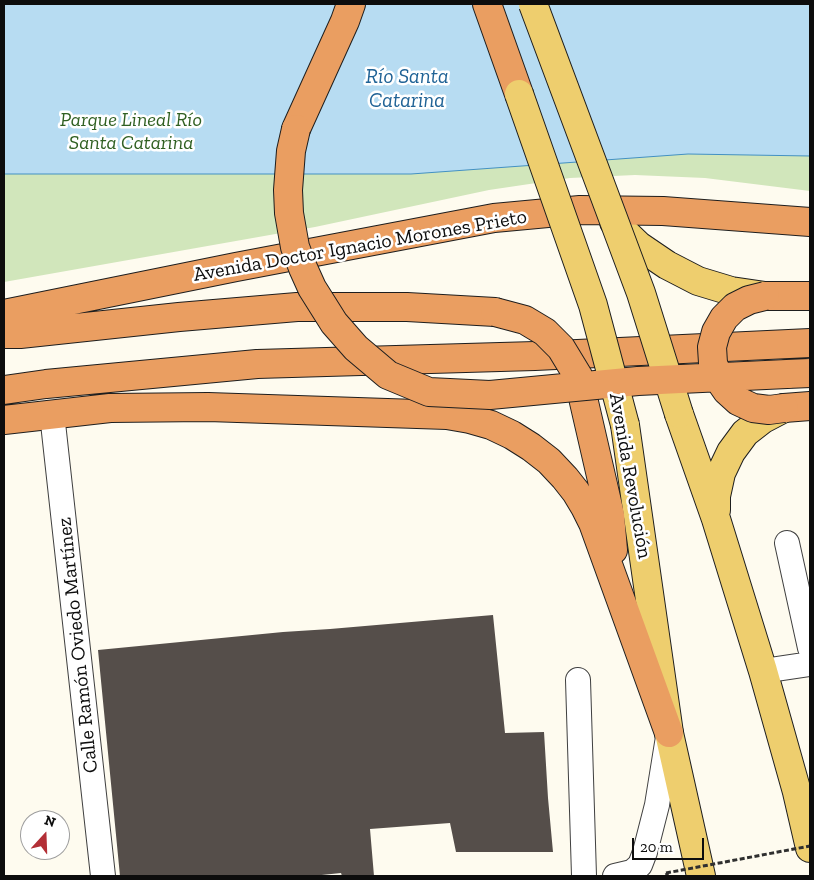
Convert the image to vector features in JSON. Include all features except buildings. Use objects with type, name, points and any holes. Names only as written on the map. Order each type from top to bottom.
[{"type":"highway","points":[[351,4],[345,22],[296,129],[290,159],[289,213],[295,247],[312,288],[334,323],[356,348],[388,375],[429,392],[490,395],[638,381],[799,373]]},
{"type":"highway","points":[[487,4],[519,94]]},
{"type":"highway","name":"Avenida Doctor Ignacio Morones Prieto","points":[[4,314],[236,267],[494,218],[580,210],[663,211],[810,222]]},
{"type":"highway","points":[[797,407],[769,410],[753,408],[738,401],[727,391],[718,378],[713,363],[712,347],[716,332],[724,318],[742,303],[765,296],[810,296]]},
{"type":"highway","points":[[4,334],[297,308],[407,307],[495,312],[525,320],[545,332],[561,348],[578,376],[610,515],[618,592]]},
{"type":"highway","points":[[4,390],[46,384],[256,364],[535,356],[810,343]]},
{"type":"highway","points":[[4,420],[110,408],[208,407],[447,415],[491,425],[532,447],[549,461],[576,492],[593,523],[668,733]]},
{"type":"main road","name":"Avenida Revolución","points":[[480,4],[519,94],[593,305],[625,425],[668,733],[701,876]]},
{"type":"main road","points":[[533,4],[641,293],[679,414],[716,519],[763,671],[797,792],[810,847]]},
{"type":"main road","points":[[614,222],[639,246],[667,266],[698,281],[731,291],[765,296]]},
{"type":"main road","points":[[716,519],[716,496],[721,473],[731,452],[745,433],[763,418],[797,407]]},
{"type":"street","name":"Calle Ramón Oviedo Martínez","points":[[52,414],[103,876]]},
{"type":"street","points":[[788,543],[810,648]]},
{"type":"street","points":[[763,671],[810,664]]},
{"type":"street","points":[[578,680],[584,876]]},
{"type":"street","points":[[615,876],[632,872],[640,865],[645,852],[658,805],[668,733]]},
{"type":"path","points":[[667,875],[810,847]]},
{"type":"green space","name":"Río Santa Catarina","points":[[4,4],[810,4],[810,191],[705,178],[635,175],[570,178],[489,190],[315,227],[4,282]]},
{"type":"water","name":"Río Santa Catarina","points":[[4,4],[810,4],[810,156],[688,154],[411,174],[4,174]]},
{"type":"park label","name":"Parque Lineal Río Santa Catarina","points":[[131,132]]}]
